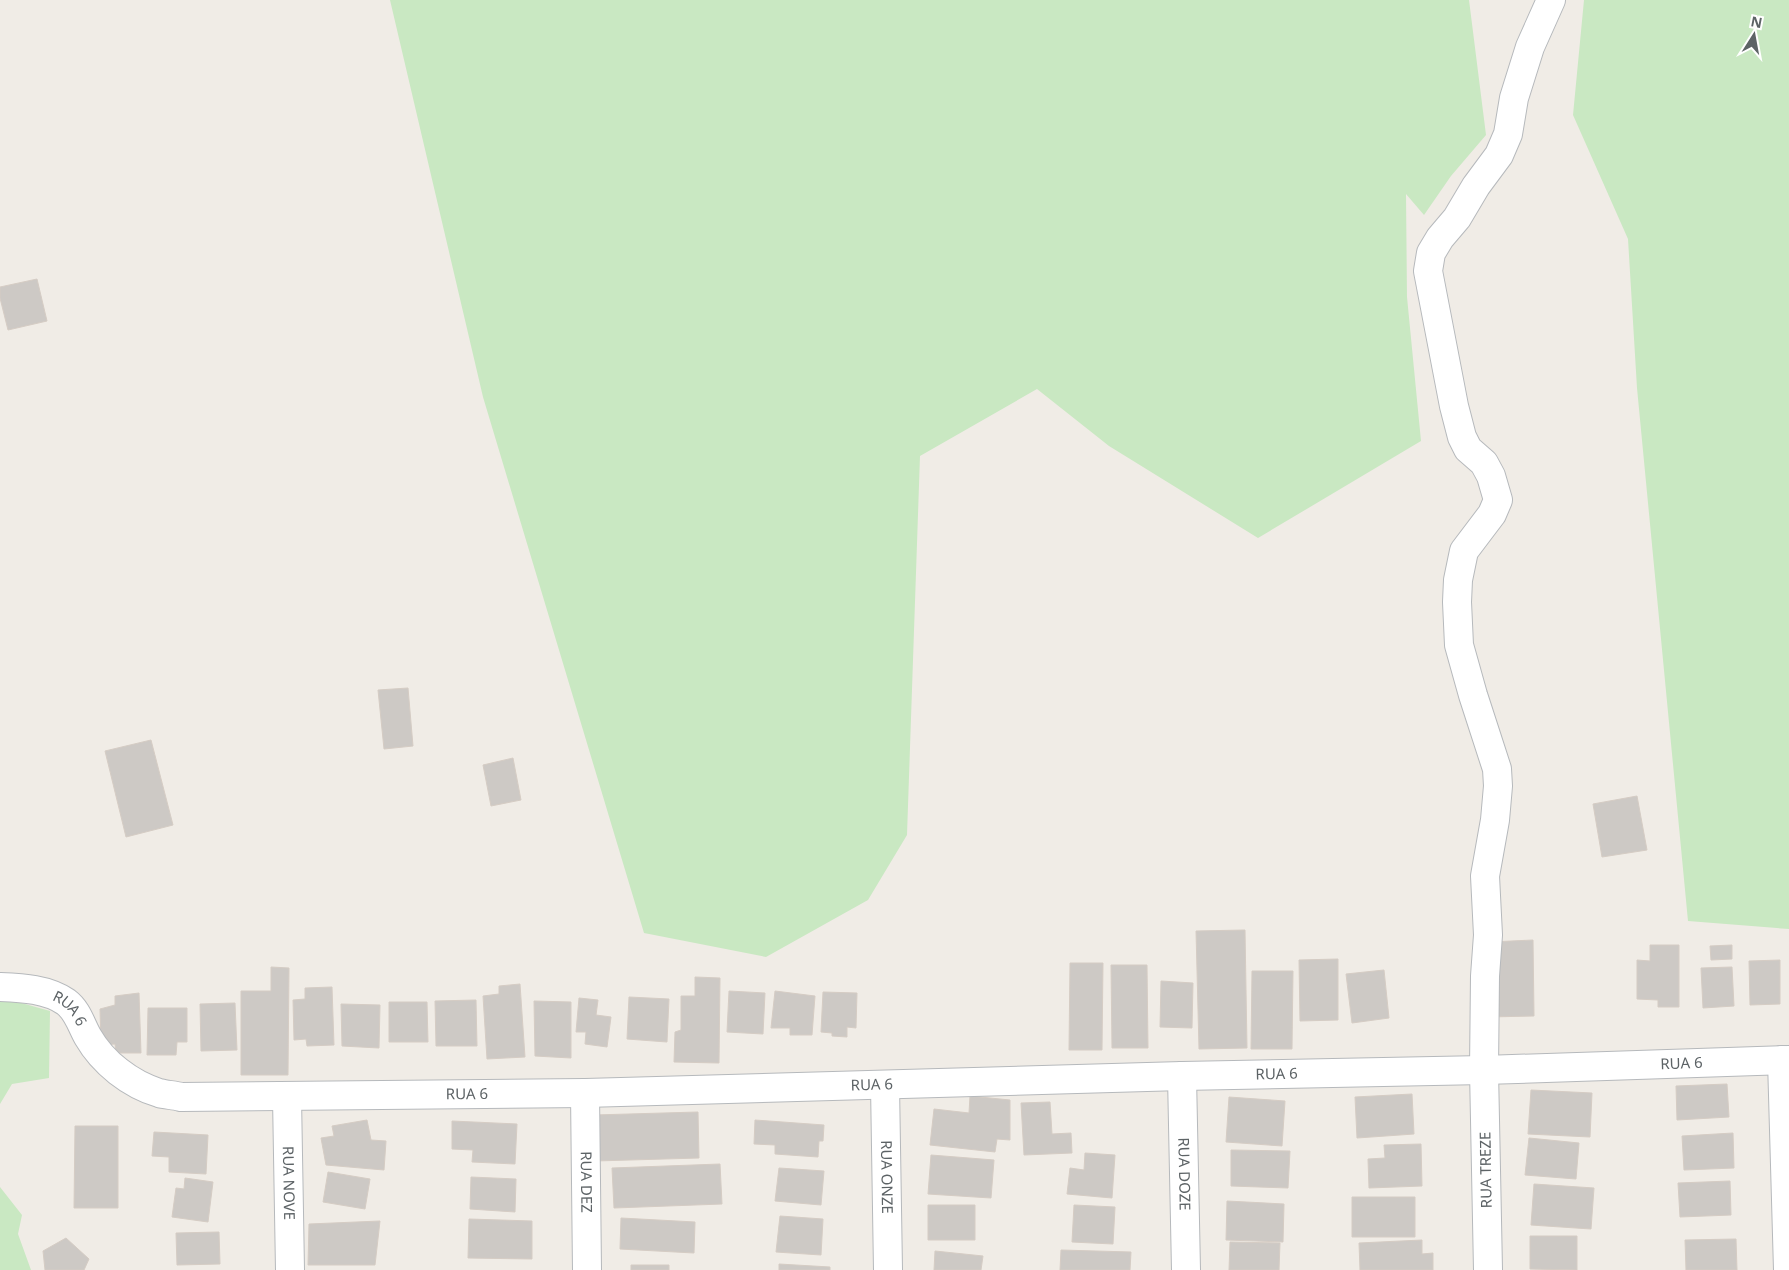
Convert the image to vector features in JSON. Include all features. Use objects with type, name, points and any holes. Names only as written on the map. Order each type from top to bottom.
[{"type":"street","name":"RUA TREZE","points":[[1488,1270],[1484,1070],[1485,976],[1488,935],[1485,876],[1495,820],[1498,786],[1497,769],[1473,696],[1459,645],[1457,594],[1464,551],[1492,514],[1498,500],[1491,476],[1484,463],[1468,449],[1462,437],[1454,406],[1428,272],[1431,253],[1440,238],[1458,218],[1476,186],[1499,155],[1508,134],[1514,98],[1530,47],[1551,0]]},
{"type":"street","name":"RUA 6","points":[[0,987],[46,992],[67,1003],[78,1014],[96,1051],[128,1079],[159,1093],[181,1097],[585,1093],[1182,1076],[1484,1070],[1786,1060]]},
{"type":"street","points":[[1786,1060],[1788,1270]]},
{"type":"street","name":"RUA DOZE","points":[[1182,1076],[1186,1270]]},
{"type":"street","name":"RUA ONZE","points":[[885,1085],[888,1270]]},
{"type":"street","name":"RUA DEZ","points":[[585,1093],[587,1270]]},
{"type":"street","name":"RUA NOVE","points":[[287,1097],[290,1270]]},
{"type":"green space","points":[[390,0],[1469,0],[1486,135],[1451,176],[1424,215],[1406,194],[1407,297],[1421,441],[1258,538],[1109,446],[1037,389],[920,456],[907,835],[868,900],[766,957],[644,933],[483,397]]},
{"type":"green space","points":[[1584,0],[1789,0],[1789,929],[1688,921],[1637,388],[1628,239],[1573,115]]},
{"type":"green space","points":[[0,997],[50,1011],[49,1078],[12,1084],[0,1104]]},
{"type":"green space","points":[[0,1187],[22,1215],[18,1234],[31,1270],[0,1270]]},
{"type":"building","points":[[37,279],[47,321],[8,330],[0,298],[0,287]]},
{"type":"building","points":[[408,688],[413,746],[384,749],[378,690]]},
{"type":"building","points":[[151,740],[173,825],[126,837],[105,751]]},
{"type":"building","points":[[513,758],[521,800],[491,806],[483,765]]},
{"type":"building","points":[[1637,796],[1647,850],[1602,857],[1593,804]]},
{"type":"building","points":[[1245,930],[1247,1048],[1199,1049],[1196,931]]},
{"type":"building","points":[[1533,940],[1534,1016],[1488,1017],[1490,942]]},
{"type":"building","points":[[1650,945],[1679,945],[1679,1007],[1658,1007],[1658,1000],[1637,999],[1637,960],[1650,961]]},
{"type":"building","points":[[1732,945],[1732,959],[1711,960],[1710,946]]},
{"type":"building","points":[[1338,959],[1338,1020],[1300,1021],[1299,960]]},
{"type":"building","points":[[1780,960],[1780,1004],[1750,1005],[1749,961]]},
{"type":"building","points":[[1070,963],[1103,963],[1102,1050],[1069,1050]]},
{"type":"building","points":[[1111,965],[1147,965],[1148,1048],[1112,1048]]},
{"type":"building","points":[[271,967],[289,968],[288,1075],[241,1075],[241,991],[271,991]]},
{"type":"building","points":[[1732,967],[1734,1006],[1703,1008],[1701,968]]},
{"type":"building","points":[[1384,970],[1389,1018],[1352,1023],[1346,974]]},
{"type":"building","points":[[1252,971],[1293,971],[1292,1049],[1251,1049]]},
{"type":"building","points":[[695,977],[720,978],[719,1063],[674,1062],[675,1032],[681,1030],[681,996],[695,996]]},
{"type":"building","points":[[1161,981],[1193,983],[1192,1028],[1160,1027]]},
{"type":"building","points":[[520,984],[525,1057],[487,1059],[483,996],[499,994],[499,986]]},
{"type":"building","points":[[332,987],[334,1045],[307,1046],[306,1039],[294,1040],[293,1000],[305,999],[305,988]]},
{"type":"building","points":[[729,991],[765,993],[763,1034],[727,1032]]},
{"type":"building","points":[[775,991],[815,996],[812,1035],[790,1035],[790,1028],[771,1028]]},
{"type":"building","points":[[823,992],[857,993],[856,1028],[847,1027],[847,1037],[832,1036],[832,1033],[821,1032]]},
{"type":"building","points":[[139,993],[141,1053],[116,1053],[115,1044],[101,1045],[100,1009],[115,1005],[115,996]]},
{"type":"building","points":[[629,997],[669,999],[667,1042],[627,1039]]},
{"type":"building","points":[[579,998],[598,1000],[596,1015],[611,1017],[607,1047],[585,1044],[586,1032],[576,1032]]},
{"type":"building","points":[[476,1000],[477,1046],[436,1046],[435,1001]]},
{"type":"building","points":[[534,1001],[571,1002],[571,1058],[535,1056]]},
{"type":"building","points":[[389,1002],[427,1002],[428,1042],[389,1042]]},
{"type":"building","points":[[235,1003],[237,1050],[201,1051],[200,1004]]},
{"type":"building","points":[[341,1004],[380,1005],[379,1048],[342,1046]]},
{"type":"building","points":[[148,1008],[187,1008],[187,1042],[177,1042],[176,1055],[147,1055]]},
{"type":"building","points":[[1727,1084],[1729,1117],[1677,1120],[1676,1086]]},
{"type":"building","points":[[1531,1090],[1592,1093],[1590,1137],[1528,1134]]},
{"type":"building","points":[[1412,1094],[1414,1134],[1357,1138],[1355,1097]]},
{"type":"building","points":[[970,1096],[1010,1100],[1010,1140],[997,1139],[995,1152],[930,1145],[934,1109],[969,1113]]},
{"type":"building","points":[[1229,1097],[1285,1101],[1282,1146],[1226,1142]]},
{"type":"building","points":[[1050,1102],[1052,1134],[1071,1133],[1072,1153],[1024,1155],[1021,1103]]},
{"type":"building","points":[[698,1112],[699,1158],[595,1161],[594,1115]]},
{"type":"building","points":[[367,1120],[371,1140],[386,1141],[384,1170],[326,1165],[321,1138],[334,1136],[332,1126]]},
{"type":"building","points":[[755,1120],[824,1125],[823,1141],[819,1141],[818,1157],[775,1154],[775,1145],[754,1144]]},
{"type":"building","points":[[452,1121],[517,1124],[515,1164],[472,1162],[473,1150],[452,1149]]},
{"type":"building","points":[[75,1126],[118,1126],[118,1208],[74,1208]]},
{"type":"building","points":[[154,1132],[208,1135],[206,1174],[169,1172],[169,1157],[152,1156]]},
{"type":"building","points":[[1733,1133],[1734,1168],[1684,1170],[1682,1136]]},
{"type":"building","points":[[1529,1138],[1579,1143],[1576,1179],[1525,1175]]},
{"type":"building","points":[[1421,1144],[1422,1186],[1369,1188],[1368,1159],[1385,1158],[1384,1145]]},
{"type":"building","points":[[1231,1150],[1290,1151],[1288,1188],[1231,1186]]},
{"type":"building","points":[[1085,1153],[1115,1155],[1112,1198],[1067,1194],[1070,1168],[1084,1170]]},
{"type":"building","points":[[931,1155],[994,1160],[991,1198],[928,1194]]},
{"type":"building","points":[[720,1164],[722,1204],[614,1208],[612,1168]]},
{"type":"building","points":[[779,1168],[824,1171],[821,1205],[775,1201]]},
{"type":"building","points":[[328,1172],[370,1179],[365,1209],[323,1202]]},
{"type":"building","points":[[471,1177],[516,1179],[515,1212],[470,1209]]},
{"type":"building","points":[[185,1178],[213,1182],[208,1222],[172,1217],[176,1188],[184,1189]]},
{"type":"building","points":[[1730,1181],[1731,1215],[1680,1217],[1678,1183]]},
{"type":"building","points":[[1534,1184],[1594,1188],[1591,1229],[1531,1225]]},
{"type":"building","points":[[1352,1197],[1415,1197],[1415,1237],[1352,1237]]},
{"type":"building","points":[[1227,1201],[1284,1204],[1283,1242],[1226,1240]]},
{"type":"building","points":[[928,1205],[975,1205],[975,1240],[928,1240]]},
{"type":"building","points":[[1074,1205],[1115,1207],[1113,1244],[1072,1242]]},
{"type":"building","points":[[780,1216],[823,1219],[821,1255],[776,1252]]},
{"type":"building","points":[[621,1218],[695,1222],[694,1253],[620,1249]]},
{"type":"building","points":[[469,1219],[532,1221],[532,1259],[468,1258]]},
{"type":"building","points":[[380,1221],[375,1265],[308,1265],[309,1224]]},
{"type":"building","points":[[219,1232],[220,1264],[177,1265],[176,1233]]},
{"type":"building","points":[[1530,1236],[1577,1236],[1577,1270],[1530,1269]]},
{"type":"building","points":[[66,1238],[89,1259],[84,1270],[45,1270],[43,1251]]},
{"type":"building","points":[[1736,1239],[1737,1270],[1686,1270],[1685,1240]]},
{"type":"building","points":[[1422,1240],[1422,1254],[1433,1253],[1433,1270],[1360,1270],[1359,1243]]},
{"type":"building","points":[[1230,1242],[1280,1243],[1279,1270],[1229,1270]]},
{"type":"building","points":[[1061,1250],[1131,1252],[1130,1270],[1060,1270]]},
{"type":"building","points":[[935,1251],[983,1256],[981,1270],[934,1270]]},
{"type":"building","points":[[779,1264],[830,1267],[830,1270],[779,1270]]},
{"type":"building","points":[[631,1265],[669,1265],[669,1270],[631,1270]]}]
